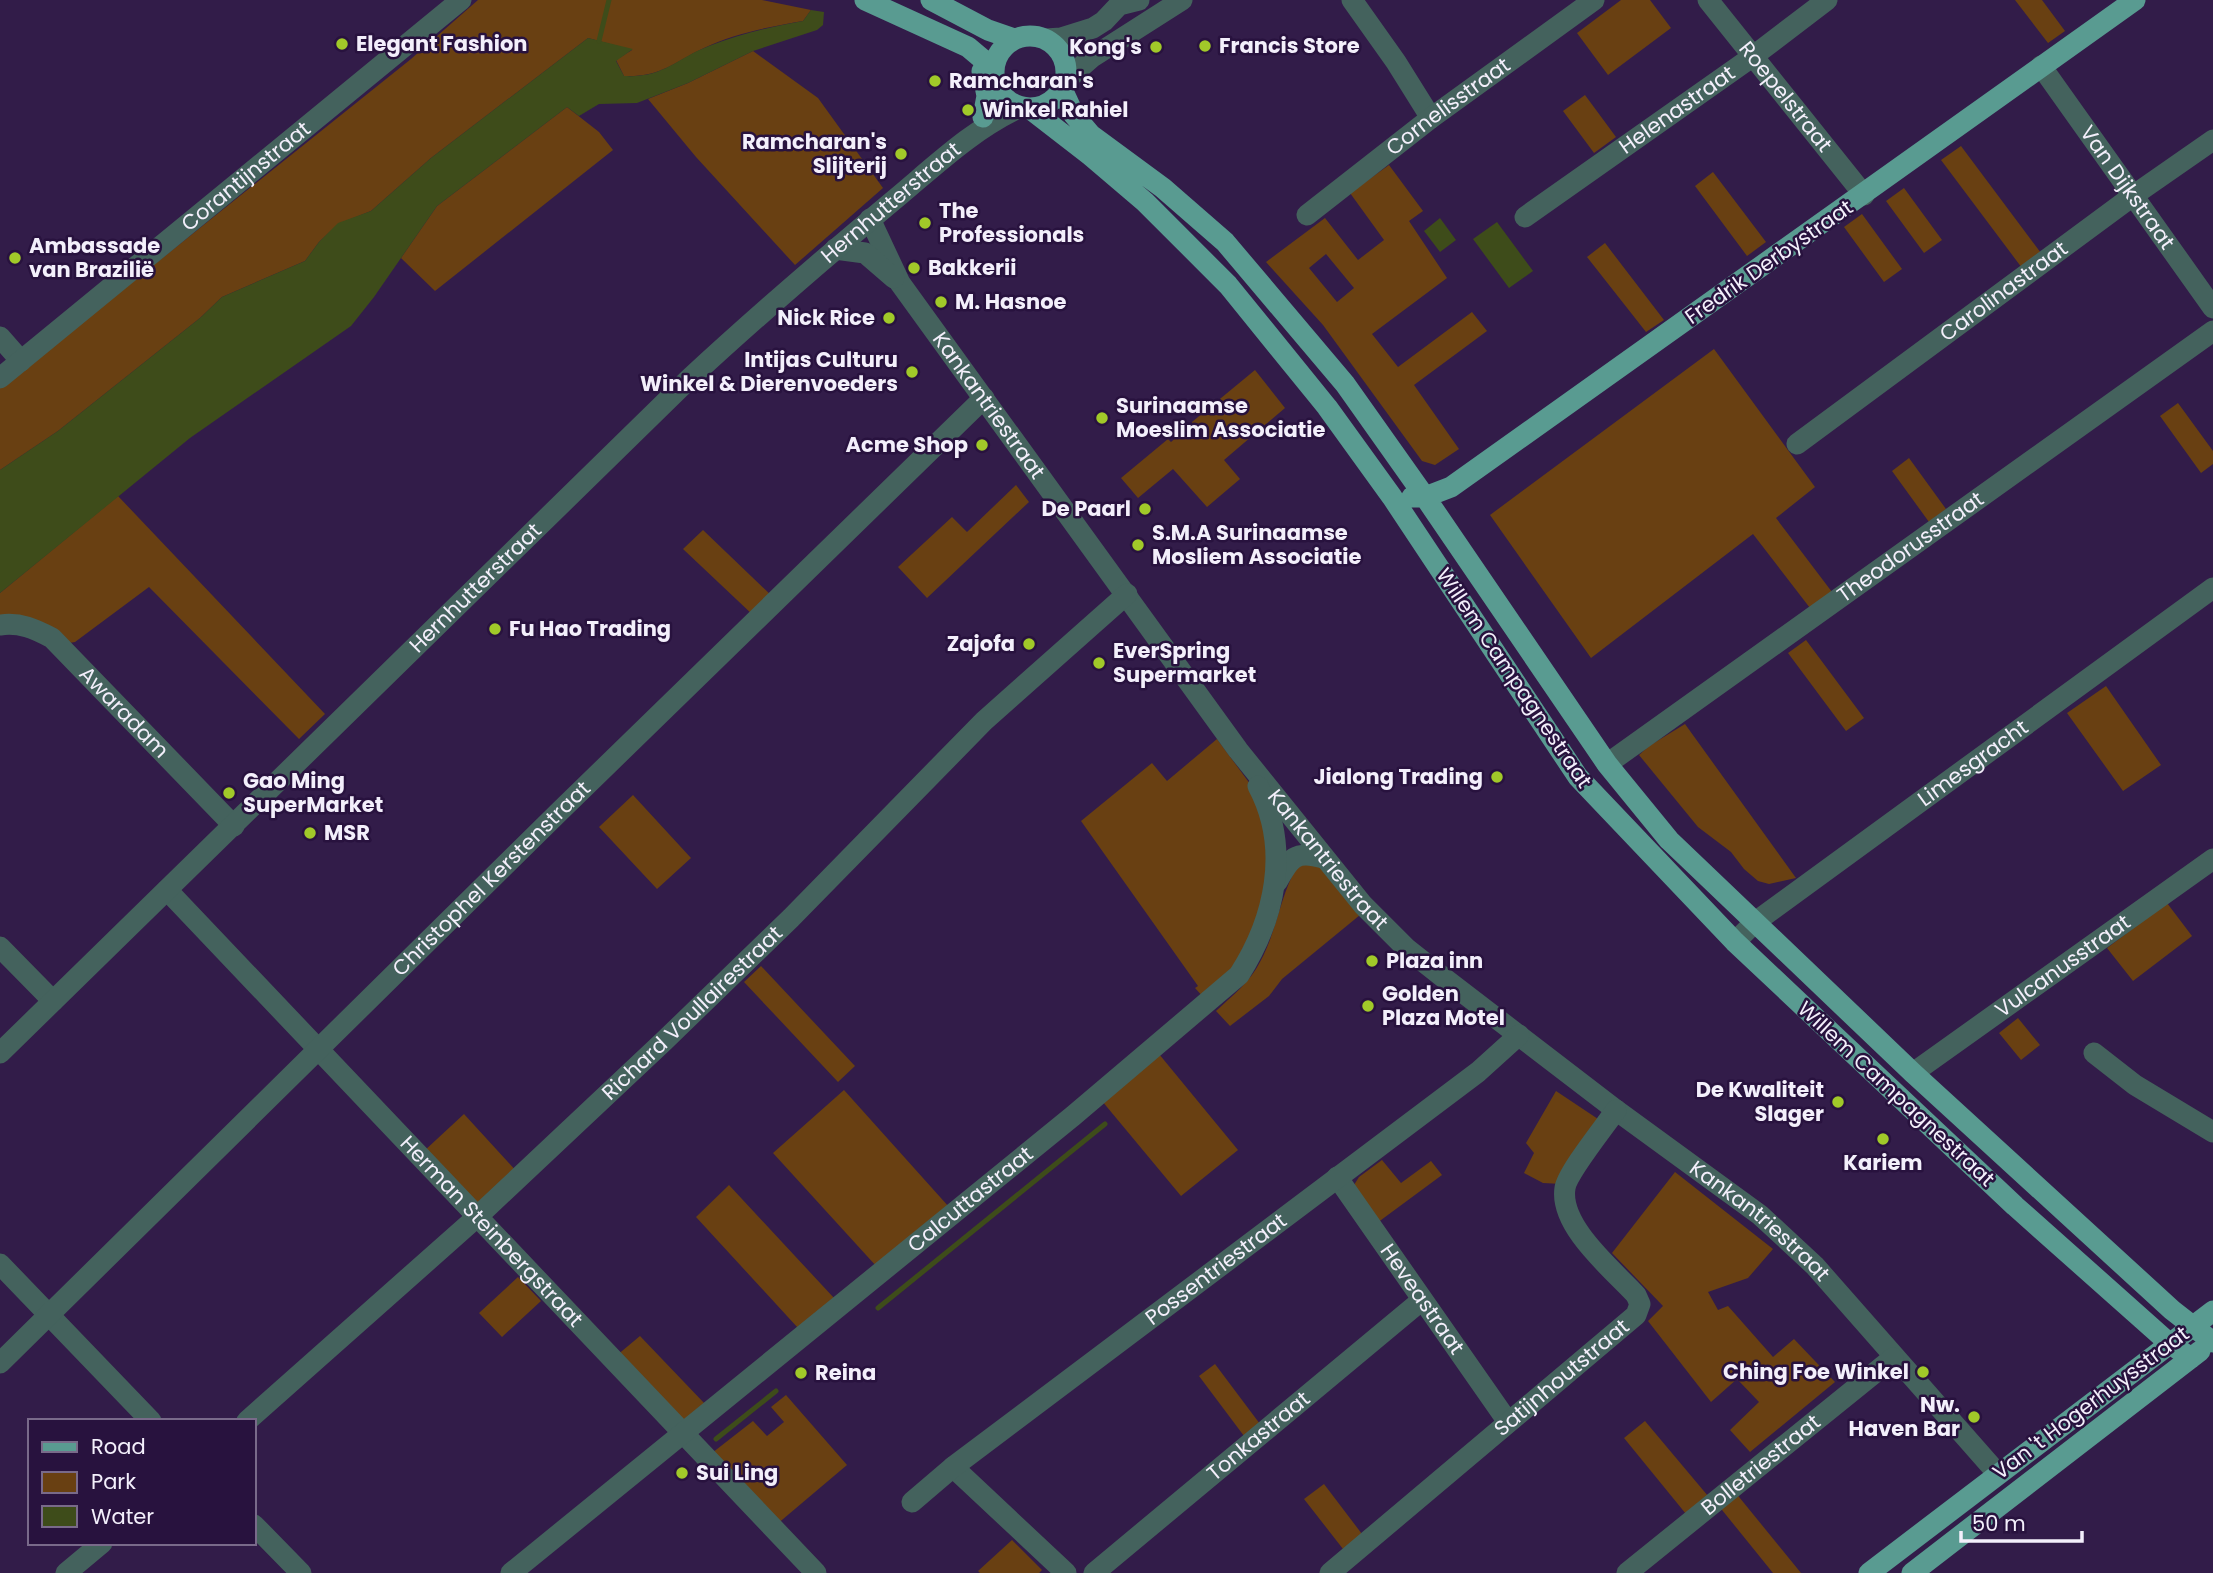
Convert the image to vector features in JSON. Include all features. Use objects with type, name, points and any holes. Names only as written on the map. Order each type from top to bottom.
[{"type":"main road","points":[[866,0],[968,47],[993,68]]},
{"type":"main road","points":[[930,0],[988,30],[1014,39]]},
{"type":"main road","name":"Fredrik Derbystraat","points":[[1392,497],[1425,497],[1451,487],[2135,0]]},
{"type":"main road","points":[[1031,35],[1046,39],[1062,54],[1066,64],[1064,85],[1050,103],[1025,108],[1011,103],[998,89],[993,68],[1000,51],[1014,39],[1031,35]]},
{"type":"main road","points":[[968,47],[977,61],[986,85],[983,117]]},
{"type":"main road","name":"Willem Campagnestraat","points":[[1064,85],[1074,114],[1091,135],[1163,188],[1225,242],[1345,384],[1606,764],[1669,840],[1913,1073],[2172,1310],[2213,1342]]},
{"type":"main road","name":"Willem Campagnestraat","points":[[1025,108],[1091,156],[1145,202],[1228,285],[1327,407],[1392,497],[1578,777],[1735,942],[2015,1206],[2169,1343],[2191,1358]]},
{"type":"main road","points":[[2015,1206],[2036,1185]]},
{"type":"main road","name":"Van 't Hogerhuysstraat","points":[[1869,1573],[2213,1311]]},
{"type":"main road","name":"Van 't Hogerhuysstraat","points":[[1912,1573],[2213,1342]]},
{"type":"street","name":"Corantijnstraat","points":[[0,378],[461,0]]},
{"type":"street","points":[[1064,85],[1091,58],[1182,0]]},
{"type":"street","points":[[1352,0],[1431,118]]},
{"type":"street","name":"Cornelisstraat","points":[[1307,215],[1431,118],[1594,0]]},
{"type":"street","name":"Roepelstraat","points":[[1709,0],[1864,195]]},
{"type":"street","name":"Helenastraat","points":[[1525,217],[1752,57],[1827,0]]},
{"type":"street","points":[[1046,39],[1093,28],[1126,2],[1141,20],[1151,21]]},
{"type":"street","name":"Van Dijkstraat","points":[[2041,66],[2213,308]]},
{"type":"street","name":"Hernhutterstraat","points":[[966,140],[983,117],[998,89]]},
{"type":"street","name":"Hernhutterstraat","points":[[0,1053],[688,380],[776,299],[966,140],[1025,108]]},
{"type":"street","name":"Carolinastraat","points":[[1797,444],[2134,195],[2213,140]]},
{"type":"street","name":"Kankantriestraat","points":[[870,219],[900,283],[1238,750],[1363,905],[1406,948],[1616,1111],[1760,1215],[1815,1266],[1893,1358],[1998,1474]]},
{"type":"street","points":[[835,249],[864,253],[900,283]]},
{"type":"street","name":"Theodorusstraat","points":[[1606,764],[2213,331]]},
{"type":"street","points":[[0,337],[21,361]]},
{"type":"street","name":"Christophel Kerstenstraat","points":[[0,1363],[559,811],[984,398]]},
{"type":"street","name":"Limesgracht","points":[[1735,942],[1754,923],[2213,588]]},
{"type":"street","name":"Richard Voullairestraat","points":[[249,1419],[478,1216],[737,971],[984,721],[1127,594]]},
{"type":"street","name":"Awaradam","points":[[0,625],[32,627],[52,638],[234,827]]},
{"type":"street","name":"Calcuttastraat","points":[[511,1573],[1073,1116],[1239,975],[1256,949],[1266,923],[1277,868],[1274,833],[1263,795],[1238,750]]},
{"type":"street","points":[[1275,887],[1291,859],[1302,854],[1323,858]]},
{"type":"street","name":"Vulcanusstraat","points":[[1913,1073],[2213,859]]},
{"type":"street","name":"Herman Steinbergstraat","points":[[167,890],[816,1573]]},
{"type":"street","points":[[0,947],[53,1001]]},
{"type":"street","name":"Possentriestraat","points":[[912,1502],[953,1467],[1478,1072],[1519,1035]]},
{"type":"street","points":[[2094,1053],[2135,1085],[2213,1132]]},
{"type":"street","name":"Satijnhoutstraat","points":[[1330,1573],[1636,1315],[1640,1304],[1636,1295],[1576,1228],[1565,1202],[1564,1186],[1616,1111]]},
{"type":"street","name":"Heveastraat","points":[[1337,1177],[1508,1422]]},
{"type":"street","points":[[0,1265],[149,1419]]},
{"type":"street","name":"Tonkastraat","points":[[1094,1573],[1422,1300]]},
{"type":"street","name":"Bolletriestraat","points":[[1627,1573],[1893,1358]]},
{"type":"street","points":[[953,1467],[1066,1573]]},
{"type":"street","points":[[256,1527],[301,1573]]},
{"type":"street","points":[[66,1573],[100,1545]]},
{"type":"green space","points":[[478,0],[762,0],[811,10],[803,21],[728,38],[658,72],[637,76],[624,76],[616,60],[632,50],[588,38],[431,158],[371,211],[338,224],[319,242],[305,261],[222,297],[200,318],[58,431],[0,470],[0,388],[411,59]]},
{"type":"green space","points":[[1621,0],[1650,0],[1671,28],[1608,75],[1577,33]]},
{"type":"green space","points":[[2015,0],[2042,0],[2065,31],[2048,43]]},
{"type":"green space","points":[[753,51],[818,98],[883,188],[795,265],[696,157],[648,99]]},
{"type":"green space","points":[[1585,95],[1616,137],[1594,153],[1563,111]]},
{"type":"green space","points":[[567,107],[599,132],[613,150],[435,291],[401,258],[437,206]]},
{"type":"green space","points":[[1961,146],[2041,253],[2022,268],[1941,160]]},
{"type":"green space","points":[[1389,165],[1423,211],[1409,221],[1447,278],[1372,334],[1398,367],[1472,312],[1487,331],[1414,385],[1459,449],[1435,465],[1422,461],[1323,325],[1266,262],[1325,218],[1358,260],[1384,240],[1350,193]],"holes":[[[1326,254],[1354,288],[1337,302],[1309,268]]]},
{"type":"green space","points":[[1713,172],[1766,242],[1747,256],[1695,186]]},
{"type":"green space","points":[[1904,188],[1942,240],[1924,253],[1886,201]]},
{"type":"green space","points":[[1862,214],[1902,269],[1884,282],[1844,227]]},
{"type":"green space","points":[[1605,243],[1664,320],[1646,332],[1587,257]]},
{"type":"green space","points":[[1714,349],[1815,487],[1776,518],[1832,592],[1810,608],[1753,534],[1591,658],[1490,515]]},
{"type":"green space","points":[[1255,370],[1285,408],[1224,460],[1240,479],[1207,507],[1173,469],[1138,498],[1121,478],[1168,439],[1171,442]]},
{"type":"green space","points":[[2178,403],[2213,451],[2213,464],[2201,473],[2160,416]]},
{"type":"green space","points":[[1909,458],[1946,509],[1929,522],[1892,471]]},
{"type":"green space","points":[[1016,485],[1029,502],[927,598],[898,567],[952,517],[967,532]]},
{"type":"green space","points":[[118,496],[325,714],[299,739],[149,587],[75,642],[63,644],[0,621],[0,593]]},
{"type":"green space","points":[[703,530],[773,597],[754,616],[683,549]]},
{"type":"green space","points":[[1806,640],[1864,718],[1846,731],[1788,653]]},
{"type":"green space","points":[[2106,686],[2161,765],[2123,791],[2067,713]]},
{"type":"green space","points":[[1685,724],[1796,878],[1769,884],[1758,881],[1731,852],[1698,827],[1639,755]]},
{"type":"green space","points":[[1217,739],[1256,792],[1268,832],[1264,908],[1232,969],[1205,999],[1081,821],[1152,763],[1167,781]]},
{"type":"green space","points":[[633,795],[691,858],[657,889],[599,827]]},
{"type":"green space","points":[[1313,861],[1329,875],[1360,915],[1282,979],[1269,996],[1230,1026],[1216,1011],[1256,969],[1271,938],[1298,865]]},
{"type":"green space","points":[[2167,903],[2192,936],[2133,981],[2107,948]]},
{"type":"green space","points":[[761,966],[855,1066],[838,1082],[744,982]]},
{"type":"green space","points":[[2018,1018],[2040,1045],[2021,1060],[1999,1033]]},
{"type":"green space","points":[[1159,1054],[1238,1150],[1181,1196],[1102,1101]]},
{"type":"green space","points":[[844,1090],[949,1207],[877,1267],[773,1153]]},
{"type":"green space","points":[[1556,1091],[1604,1123],[1562,1184],[1543,1183],[1524,1173],[1534,1153],[1526,1143]]},
{"type":"green space","points":[[464,1114],[518,1173],[477,1205],[423,1152]]},
{"type":"green space","points":[[1382,1160],[1401,1183],[1431,1161],[1442,1175],[1377,1223],[1354,1185],[1359,1177]]},
{"type":"green space","points":[[1675,1172],[1773,1249],[1748,1278],[1708,1292],[1718,1310],[1728,1306],[1773,1357],[1794,1339],[1835,1382],[1750,1452],[1730,1430],[1759,1402],[1737,1379],[1711,1402],[1648,1321],[1663,1306],[1612,1253]]},
{"type":"green space","points":[[729,1185],[834,1298],[798,1328],[696,1217]]},
{"type":"green space","points":[[518,1277],[541,1301],[502,1337],[479,1313]]},
{"type":"green space","points":[[640,1336],[705,1404],[683,1422],[616,1356]]},
{"type":"green space","points":[[1215,1364],[1260,1424],[1244,1436],[1199,1376]]},
{"type":"green space","points":[[786,1395],[847,1465],[776,1525],[712,1453],[753,1421],[767,1436],[784,1422],[771,1407]]},
{"type":"green space","points":[[1645,1421],[1708,1496],[1686,1514],[1624,1438]]},
{"type":"green space","points":[[1324,1484],[1362,1534],[1343,1549],[1304,1499]]},
{"type":"green space","points":[[1735,1492],[1801,1573],[1773,1573],[1718,1505]]},
{"type":"green space","points":[[1012,1540],[1042,1570],[1039,1573],[978,1571]]},
{"type":"water","points":[[811,10],[824,12],[823,25],[817,30],[753,51],[688,83],[637,103],[599,104],[579,116],[567,107],[437,206],[351,326],[190,438],[0,593],[0,470],[58,431],[200,318],[222,297],[305,261],[338,223],[371,211],[431,158],[588,38],[633,49],[616,61],[624,76],[638,76],[660,71],[697,51],[732,38],[803,21]]},
{"type":"water","points":[[1440,218],[1456,240],[1440,252],[1424,231]]},
{"type":"water","points":[[1497,222],[1533,271],[1509,288],[1473,239]]},
{"type":"waterway","points":[[599,41],[609,0]]},
{"type":"waterway","points":[[878,1308],[1105,1124]]},
{"type":"waterway","points":[[716,1439],[776,1391]]},
{"type":"place","name":"Elegant Fashion","points":[[342,44]]},
{"type":"place","name":"Francis Store","points":[[1205,46]]},
{"type":"place","name":"Kong's","points":[[1156,47]]},
{"type":"place","name":"Ramcharan's","points":[[935,81]]},
{"type":"place","name":"Winkel Rahiel","points":[[968,110]]},
{"type":"place","name":"Ramcharan's Slijterij","points":[[901,154]]},
{"type":"place","name":"The Professionals","points":[[925,223]]},
{"type":"place","name":"Ambassade van Brazilië","points":[[15,258]]},
{"type":"place","name":"Bakkerii","points":[[914,268]]},
{"type":"place","name":"M. Hasnoe","points":[[941,302]]},
{"type":"place","name":"Nick Rice","points":[[889,318]]},
{"type":"place","name":"Intijas Culturu Winkel & Dierenvoeders","points":[[912,372]]},
{"type":"place","name":"Surinaamse Moeslim Associatie","points":[[1102,418]]},
{"type":"place","name":"Acme Shop","points":[[982,445]]},
{"type":"place","name":"De Paarl","points":[[1145,509]]},
{"type":"place","name":"S.M.A Surinaamse Mosliem Associatie","points":[[1138,545]]},
{"type":"place","name":"Fu Hao Trading","points":[[495,629]]},
{"type":"place","name":"Zajofa","points":[[1029,644]]},
{"type":"place","name":"EverSpring Supermarket","points":[[1099,663]]},
{"type":"place","name":"Jialong Trading","points":[[1497,777]]},
{"type":"place","name":"Gao Ming SuperMarket","points":[[229,793]]},
{"type":"place","name":"MSR","points":[[310,833]]},
{"type":"place","name":"Plaza inn","points":[[1372,961]]},
{"type":"place","name":"Golden Plaza Motel","points":[[1368,1006]]},
{"type":"place","name":"De Kwaliteit Slager","points":[[1838,1102]]},
{"type":"place","name":"Kariem","points":[[1883,1139]]},
{"type":"place","name":"Ching Foe Winkel","points":[[1923,1372]]},
{"type":"place","name":"Reina","points":[[801,1373]]},
{"type":"place","name":"Nw. Haven Bar","points":[[1974,1417]]},
{"type":"place","name":"Sui Ling","points":[[682,1473]]}]
